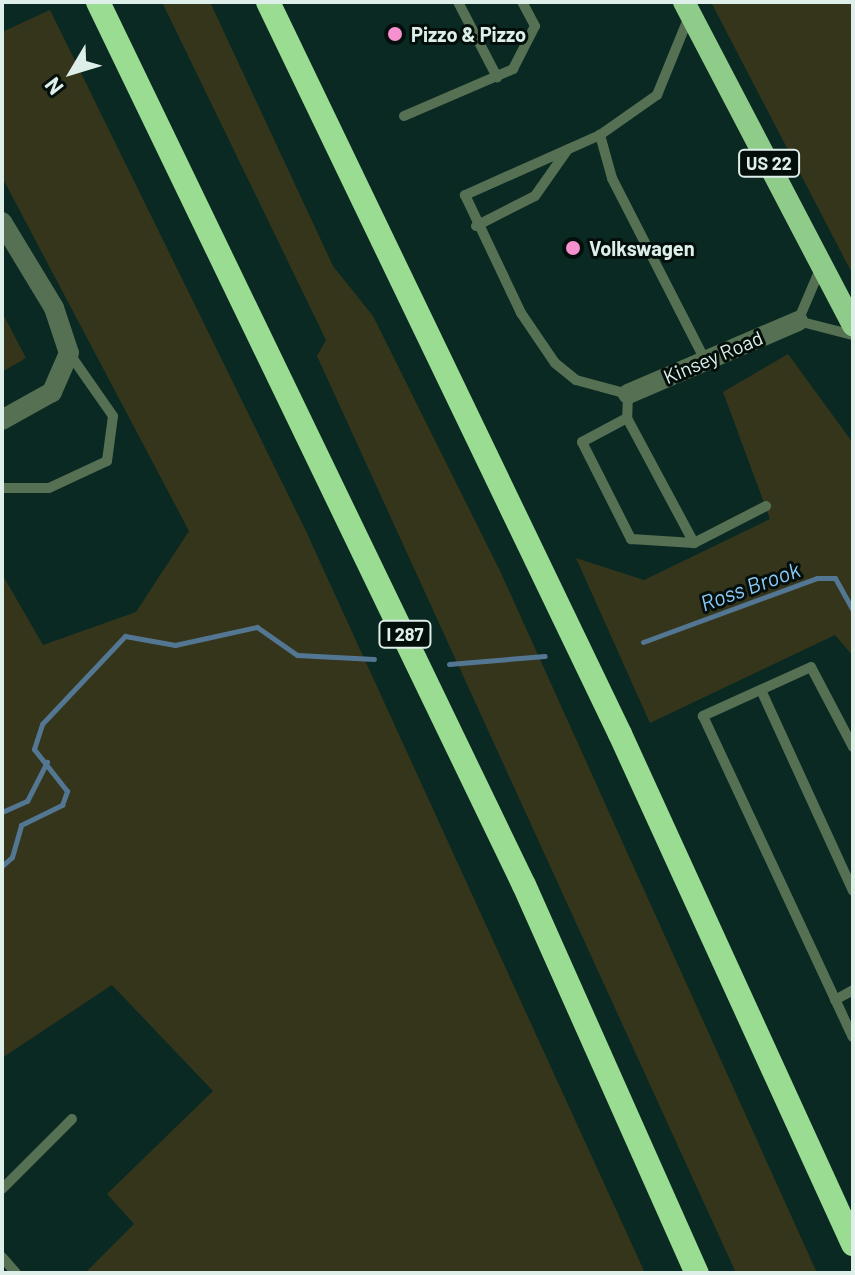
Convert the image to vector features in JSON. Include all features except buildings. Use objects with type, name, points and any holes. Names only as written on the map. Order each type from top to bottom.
[{"type":"highway","name":"I 287","points":[[98,2],[524,885],[697,1273]]},
{"type":"highway","points":[[268,2],[620,734],[853,1244]]},
{"type":"highway","name":"US 22","points":[[687,8],[853,325]]},
{"type":"street","points":[[2,222],[54,308],[69,353],[52,392],[2,420]]},
{"type":"street","name":"Kinsey Road","points":[[628,394],[798,321]]},
{"type":"lane","points":[[458,2],[497,77]]},
{"type":"lane","points":[[404,116],[513,69],[535,26],[522,2]]},
{"type":"lane","points":[[687,8],[657,95],[600,135],[468,192],[464,202],[555,363],[576,380],[628,394],[627,418],[694,543]]},
{"type":"lane","points":[[600,135],[612,178],[705,360]]},
{"type":"lane","points":[[476,226],[535,196],[568,149]]},
{"type":"lane","points":[[822,265],[798,321],[853,335]]},
{"type":"lane","points":[[2,488],[49,488],[107,461],[113,416],[69,353]]},
{"type":"lane","points":[[627,418],[582,442],[631,539],[694,543],[766,506]]},
{"type":"lane","points":[[853,747],[811,667],[703,716],[853,1037]]},
{"type":"lane","points":[[761,690],[853,891]]},
{"type":"lane","points":[[835,1000],[853,990]]},
{"type":"lane","points":[[2,1189],[72,1119]]},
{"type":"lane","points":[[2,1257],[16,1273]]},
{"type":"shaded area","points":[[162,2],[210,2],[333,266],[373,316],[501,573],[817,1273],[736,1273],[317,356],[326,340]]},
{"type":"shaded area","points":[[711,2],[853,2],[853,275]]},
{"type":"shaded area","points":[[50,10],[305,529],[645,1273],[85,1273],[134,1224],[107,1194],[213,1091],[112,985],[2,1058],[2,574],[43,645],[136,612],[189,531],[2,177],[2,32]]},
{"type":"shaded area","points":[[2,312],[26,358],[2,372]]},
{"type":"shaded area","points":[[788,354],[853,443],[853,656],[835,635],[650,723],[576,558],[644,580],[770,519],[723,392]]},
{"type":"waterway","name":"Ross Brook","points":[[643,642],[817,578],[835,578],[853,610]]},
{"type":"waterway","name":"Ross Brook","points":[[2,866],[12,857],[21,825],[62,805],[67,791],[34,749],[42,724],[125,636],[175,645],[257,627],[297,655],[374,659]]},
{"type":"waterway","name":"Ross Brook","points":[[449,664],[545,656]]},
{"type":"waterway","points":[[2,812],[27,801],[47,762]]},
{"type":"place","name":"Pizzo & Pizzo","points":[[395,34]]},
{"type":"place","name":"Volkswagen","points":[[573,248]]}]
